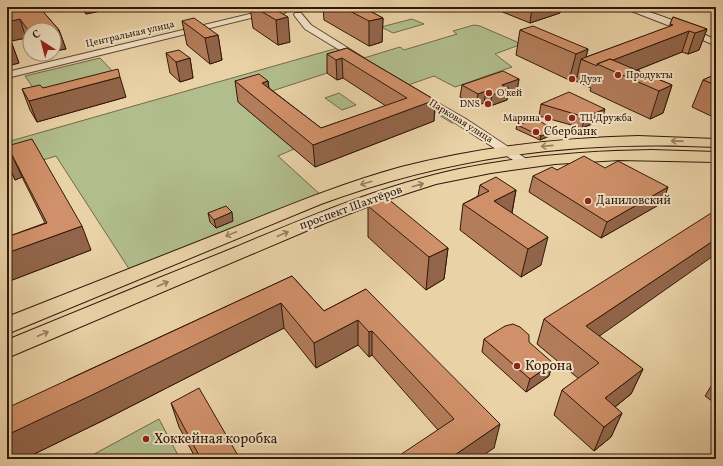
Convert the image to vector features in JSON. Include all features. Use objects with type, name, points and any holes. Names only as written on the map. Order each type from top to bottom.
[{"type":"main road","name":"проспект Шахтёров","points":[[7,326],[323,197],[404,171],[507,150],[574,143],[638,141],[716,143]]},
{"type":"main road","name":"проспект Шахтёров","points":[[7,349],[344,209],[379,196],[432,181],[459,174],[525,162],[611,155],[677,155],[716,157]]},
{"type":"street","points":[[625,7],[686,29],[716,43]]},
{"type":"street","name":"Центральная улица","points":[[7,75],[267,12],[290,11],[308,27],[371,65]]},
{"type":"street","name":"Парковая улица","points":[[410,89],[525,162]]},
{"type":"green space","points":[[412,19],[424,24],[393,33],[381,27]]},
{"type":"green space","points":[[474,25],[480,26],[517,42],[519,45],[495,54],[512,67],[455,87],[434,76],[408,85],[364,58],[400,47],[404,50],[457,34],[453,31]]},
{"type":"green space","points":[[341,47],[462,121],[452,123],[355,64],[238,102],[294,149],[278,156],[323,197],[133,275],[56,156],[7,171],[7,142]]},
{"type":"green space","points":[[100,58],[118,77],[40,98],[25,76]]},
{"type":"green space","points":[[339,93],[356,105],[342,110],[325,98]]},
{"type":"green space","name":"Хоккейная коробка","points":[[159,419],[180,459],[85,459]]},
{"type":"building","points":[[7,7],[39,7],[52,22],[22,22],[20,19],[7,22]]},
{"type":"building","points":[[254,7],[271,7],[288,17],[276,20]]},
{"type":"building","points":[[342,7],[362,7],[383,18],[369,21]]},
{"type":"building","points":[[673,17],[707,29],[695,33],[689,31],[613,60],[610,59],[597,64],[597,66],[581,59],[673,25],[670,24]]},
{"type":"building","points":[[194,18],[218,35],[205,38],[182,21]]},
{"type":"building","points":[[533,26],[588,49],[576,54],[520,30]]},
{"type":"building","points":[[7,37],[12,44],[7,45]]},
{"type":"building","points":[[347,48],[435,100],[313,145],[235,81],[259,74],[268,81],[262,83],[321,128],[407,98],[342,58],[336,60],[327,54]]},
{"type":"building","points":[[179,50],[190,58],[176,62],[166,53]]},
{"type":"building","points":[[610,59],[672,85],[659,91],[597,64]]},
{"type":"building","points":[[118,69],[120,77],[29,101],[22,89],[40,85],[43,88]]},
{"type":"building","points":[[503,71],[519,79],[502,85],[509,88],[492,95],[486,91],[478,94],[462,85]]},
{"type":"building","points":[[716,74],[716,85],[703,80]]},
{"type":"building","points":[[569,92],[605,109],[585,117],[541,104]]},
{"type":"building","points":[[536,119],[555,130],[541,136],[517,125]]},
{"type":"building","points":[[32,139],[82,226],[7,253],[7,237],[47,223],[12,155],[7,156],[7,146]]},
{"type":"building","points":[[584,156],[605,168],[618,161],[668,187],[607,222],[533,176],[552,167],[557,170]]},
{"type":"building","points":[[496,177],[516,190],[494,201],[548,237],[528,249],[463,204],[489,191],[480,185]]},
{"type":"building","points":[[387,198],[448,248],[429,257],[368,206]]},
{"type":"building","points":[[226,206],[232,212],[214,220],[208,213]]},
{"type":"building","points":[[716,210],[716,239],[586,326],[643,369],[605,398],[622,413],[604,427],[562,390],[599,363],[544,319]]},
{"type":"building","points":[[292,276],[324,311],[366,289],[500,424],[449,459],[394,459],[454,419],[372,331],[369,332],[358,320],[314,343],[281,303],[7,435],[7,408]]},
{"type":"building","points":[[513,324],[520,327],[529,335],[529,342],[553,363],[530,379],[484,339],[505,326]]},
{"type":"building","points":[[199,388],[240,459],[201,459],[171,403]]},
{"type":"place","name":"Продукты","points":[[618,75]]},
{"type":"place","name":"Дуэт","points":[[572,79]]},
{"type":"place","name":"О'кей","points":[[489,93]]},
{"type":"place","name":"DNS","points":[[488,104]]},
{"type":"place","name":"Марина","points":[[548,118]]},
{"type":"place","name":"ТЦ Дружба","points":[[572,118]]},
{"type":"place","name":"Сбербанк","points":[[536,132]]},
{"type":"place","name":"Даниловский","points":[[588,201]]},
{"type":"place","name":"Корона","points":[[517,366]]},
{"type":"place","name":"Хоккейная коробка","points":[[146,439]]}]
